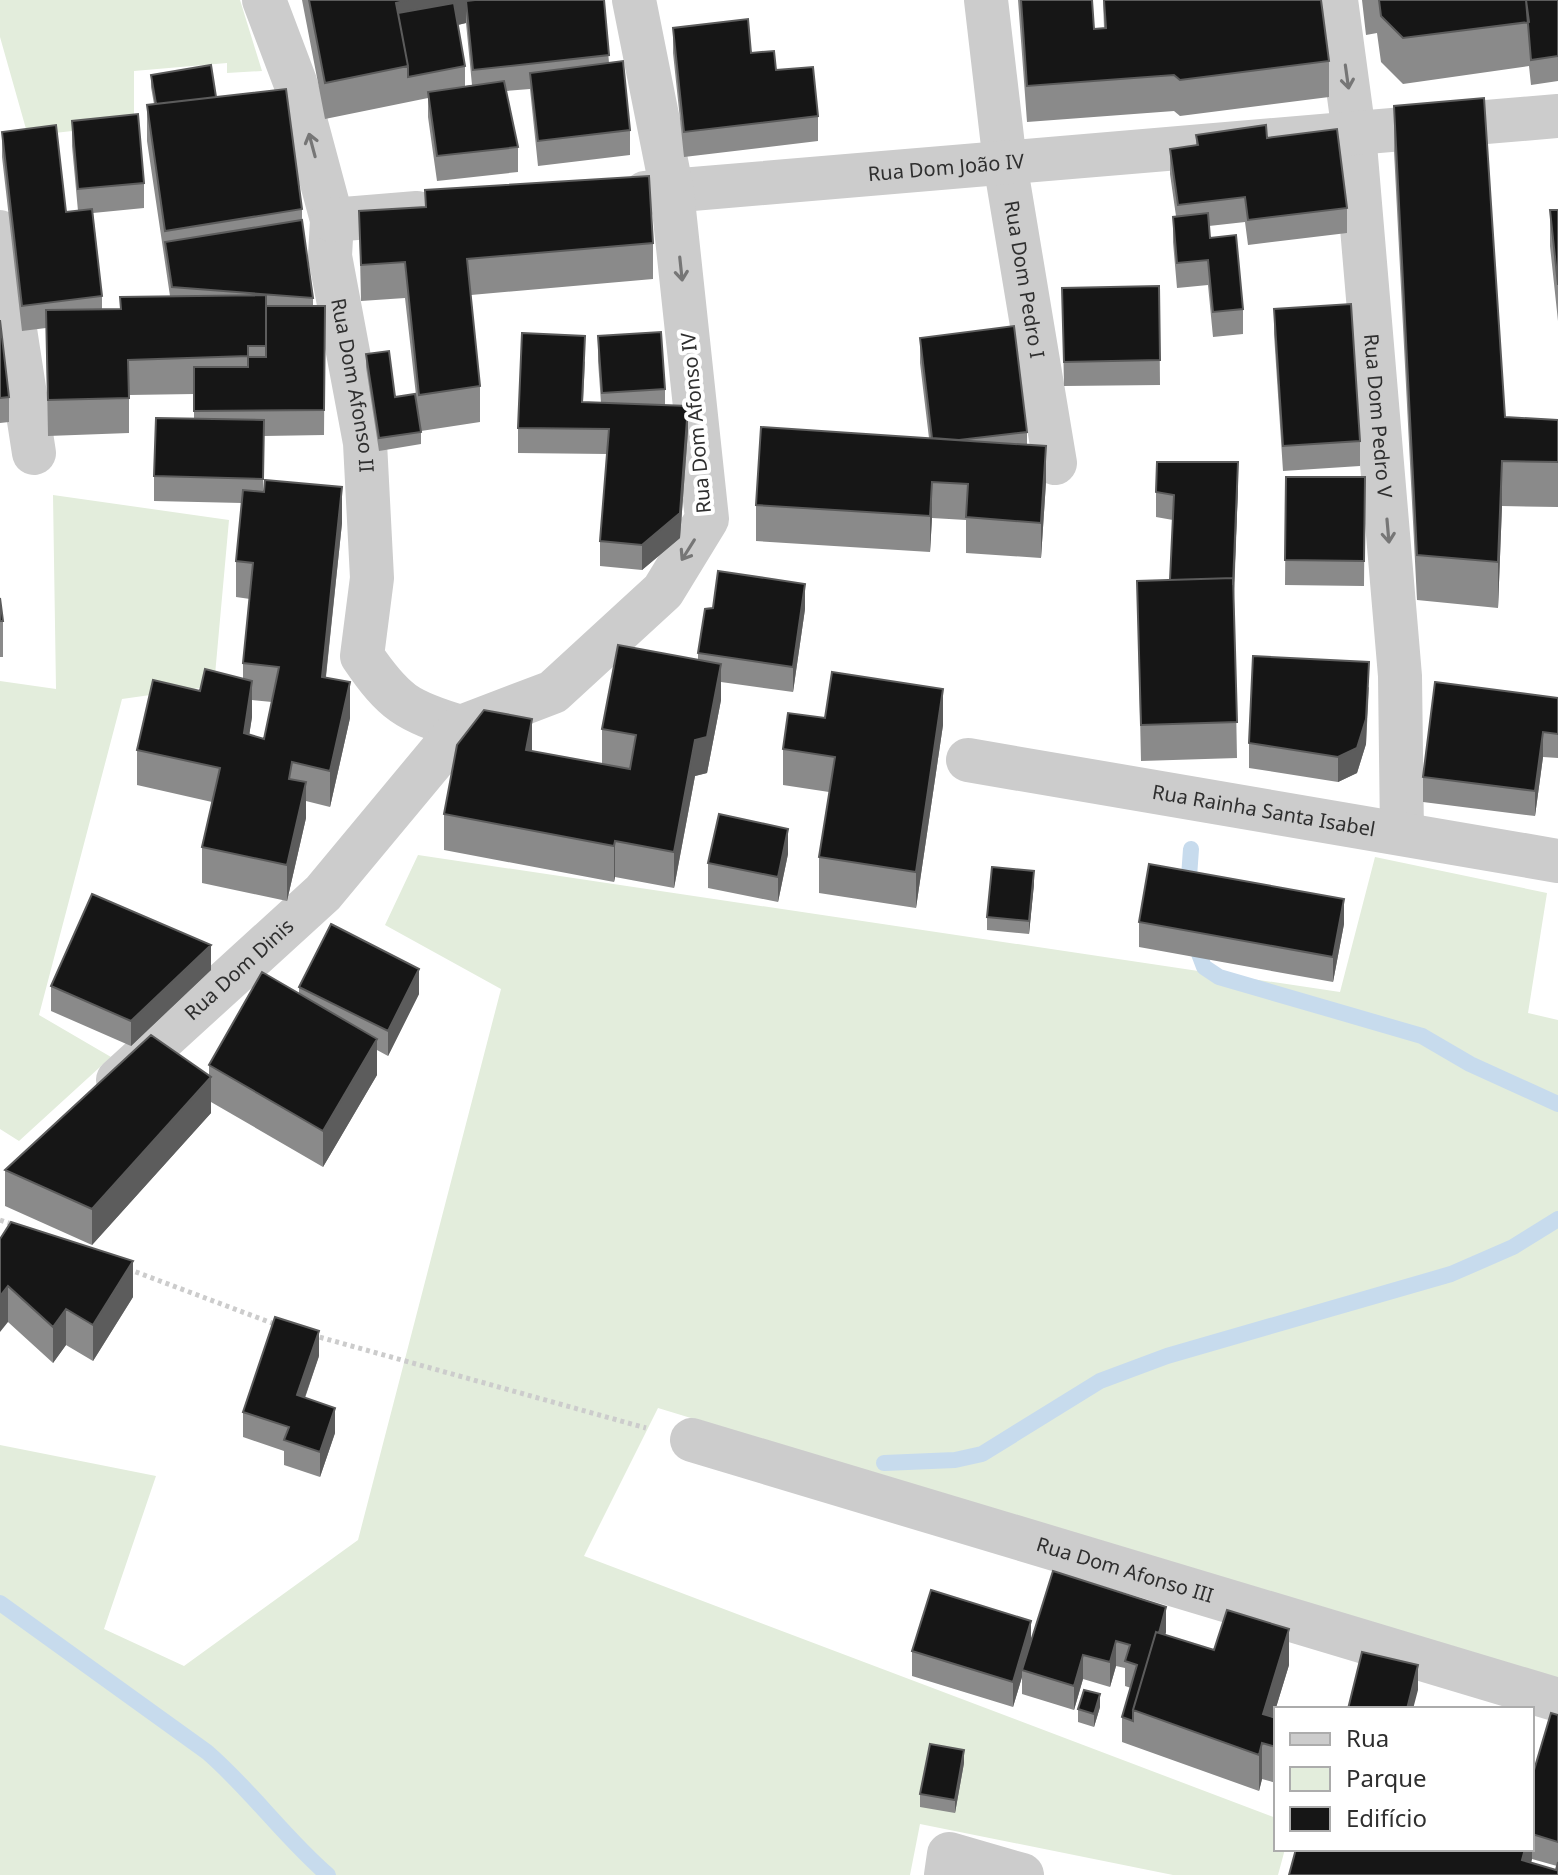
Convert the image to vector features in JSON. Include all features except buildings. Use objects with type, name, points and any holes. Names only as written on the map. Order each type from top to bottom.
[{"type":"street","name":"Rua Dom Afonso II","points":[[264,0],[295,82],[332,220],[330,256],[365,443],[372,578],[362,656],[389,694],[421,715],[461,727]]},
{"type":"street","name":"Rua Dom Afonso IV","points":[[461,727],[553,692],[663,591],[707,519],[672,191],[634,0]]},
{"type":"street","name":"Rua Dom Pedro I","points":[[986,0],[1005,163],[1055,463]]},
{"type":"street","name":"Rua Dom Pedro V","points":[[1336,0],[1354,133],[1400,676],[1402,833]]},
{"type":"street","name":"Rua Dom João IV","points":[[610,196],[1558,116]]},
{"type":"street","points":[[332,220],[456,210]]},
{"type":"street","points":[[0,232],[34,453]]},
{"type":"street","name":"Rua Dom Dinis","points":[[84,1113],[323,893],[461,727]]},
{"type":"street","name":"Rua Rainha Santa Isabel","points":[[968,760],[1558,861]]},
{"type":"street","name":"Rua Dom Afonso III","points":[[692,1440],[1558,1700]]},
{"type":"street","points":[[948,1865],[1022,1875]]},
{"type":"path","points":[[0,1220],[29,1231]]},
{"type":"path","points":[[117,1265],[295,1330]]},
{"type":"path","points":[[310,1334],[692,1440]]},
{"type":"green space","points":[[0,0],[240,0],[262,71],[227,73],[227,63],[134,71],[134,124],[28,136],[0,37]]},
{"type":"green space","points":[[53,495],[229,520],[214,686],[122,699],[39,1015],[111,1057],[19,1141],[0,1129],[0,681],[56,689]]},
{"type":"green space","points":[[418,855],[1340,992],[1375,857],[1547,893],[1528,1013],[1558,1020],[1558,1681],[658,1408],[584,1556],[1274,1817],[1274,1851],[1284,1851],[1278,1875],[1173,1875],[920,1824],[910,1875],[0,1875],[0,1445],[156,1476],[104,1629],[184,1666],[358,1540],[501,989],[385,925]]},
{"type":"waterway","points":[[1188,891],[1191,849]]},
{"type":"waterway","points":[[1193,938],[1204,967],[1219,977],[1422,1036],[1470,1064],[1558,1104]]},
{"type":"waterway","points":[[884,1463],[955,1460],[982,1454],[1100,1381],[1167,1356],[1451,1274],[1513,1247],[1558,1219]]},
{"type":"waterway","points":[[0,1603],[207,1752],[328,1875]]}]
